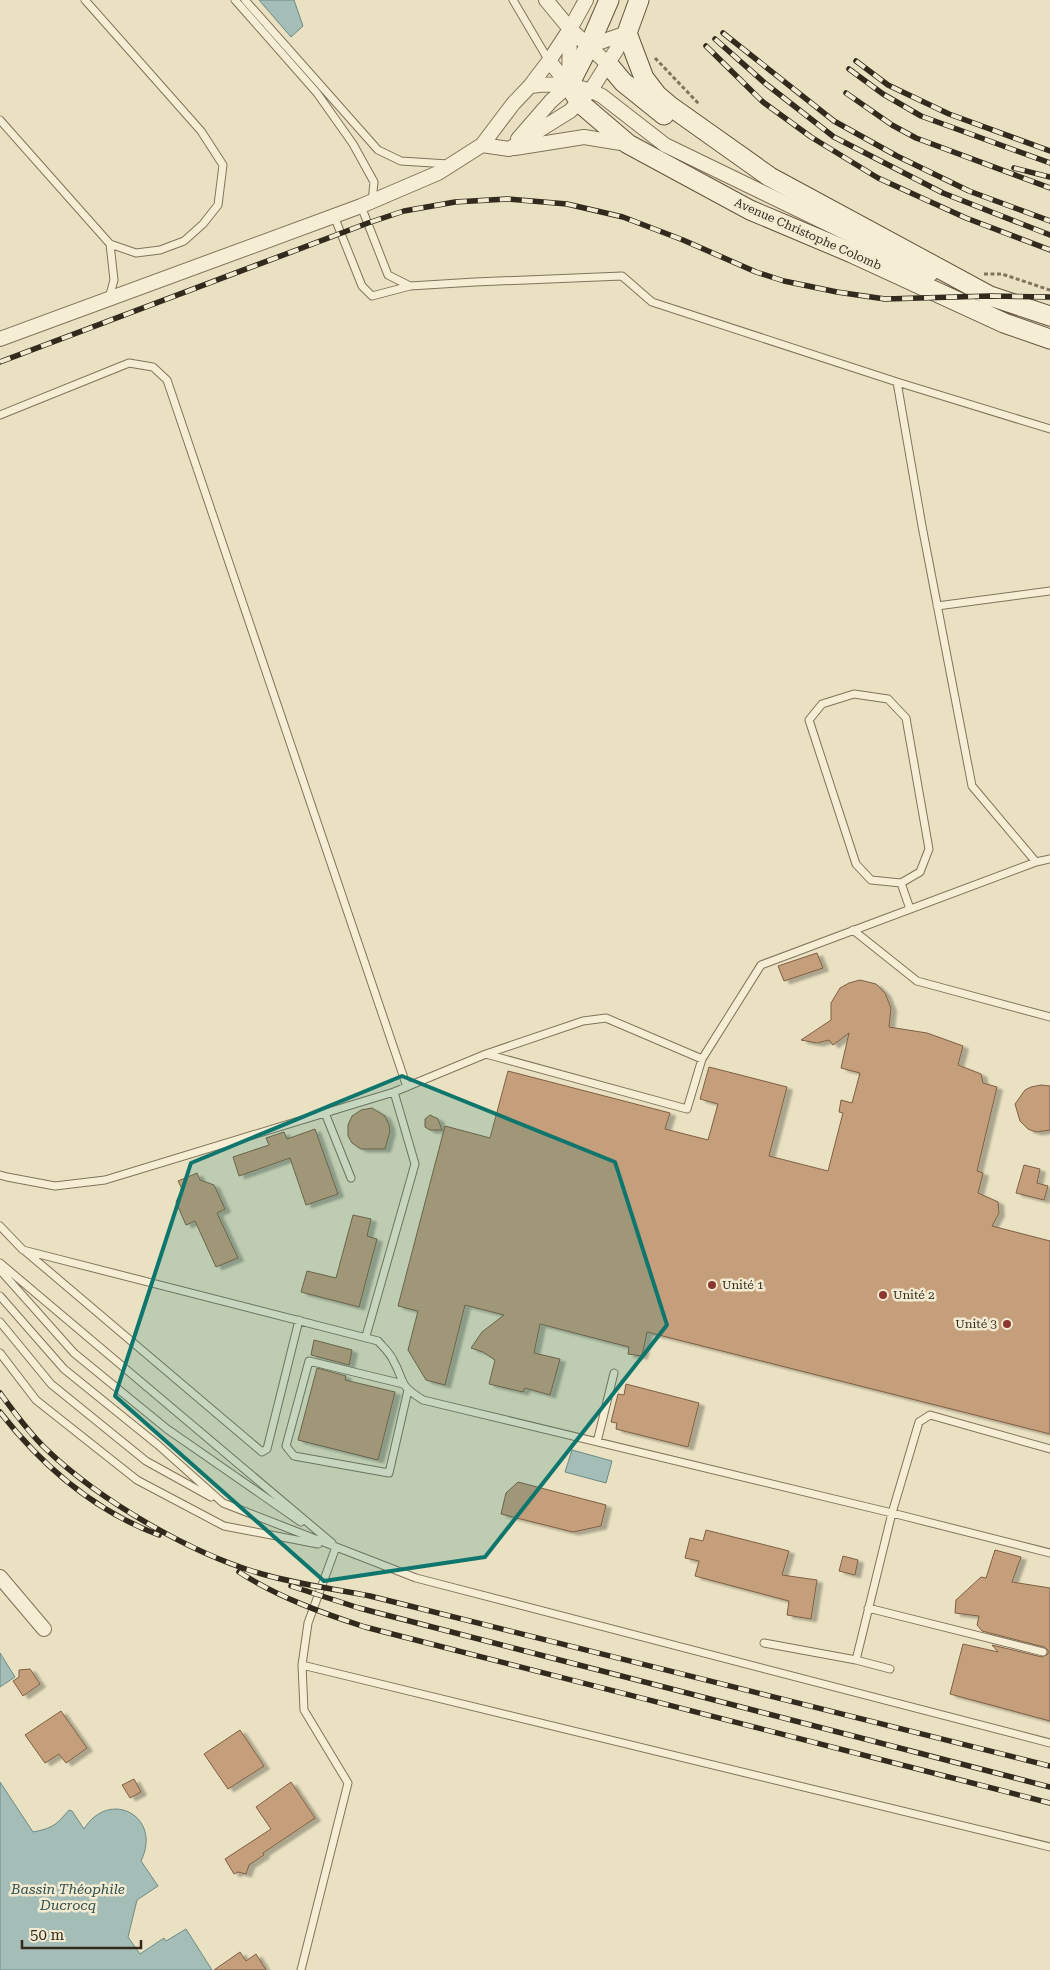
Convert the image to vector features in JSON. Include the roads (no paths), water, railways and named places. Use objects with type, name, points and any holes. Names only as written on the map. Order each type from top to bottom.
[{"type":"main road","points":[[569,85],[609,0]]},
{"type":"main road","points":[[639,0],[627,33],[644,78],[657,95],[670,106],[770,177],[990,296],[1050,316]]},
{"type":"main road","points":[[608,64],[623,82],[646,102],[724,160],[782,193],[897,252],[935,266]]},
{"type":"main road","name":"Avenue Christophe Colomb","points":[[569,85],[585,96],[628,144],[750,210],[852,253],[1004,323],[1050,339]]},
{"type":"street","points":[[546,0],[570,29],[608,64]]},
{"type":"street","points":[[0,339],[367,204],[438,173],[482,145],[549,60],[570,29],[586,0]]},
{"type":"street","points":[[509,149],[551,101],[569,85],[570,29]]},
{"type":"street","points":[[589,46],[627,33]]},
{"type":"street","points":[[509,149],[570,111],[585,96],[627,33]]},
{"type":"street","points":[[549,60],[569,85]]},
{"type":"street","points":[[530,86],[569,85]]},
{"type":"street","points":[[585,96],[602,96],[665,145],[952,284],[982,292]]},
{"type":"street","points":[[482,145],[509,149],[584,137],[628,144]]},
{"type":"street","points":[[0,1577],[44,1629]]},
{"type":"lane","points":[[0,120],[110,244],[136,254],[160,250],[184,241],[203,224],[218,205],[223,165],[201,131],[85,0]]},
{"type":"lane","points":[[235,0],[318,93],[354,144],[374,182],[367,204],[388,275],[410,286]]},
{"type":"lane","points":[[245,0],[378,150],[401,161],[451,164]]},
{"type":"lane","points":[[512,0],[549,60]]},
{"type":"lane","points":[[334,216],[362,286],[372,296],[410,286],[622,276],[652,302],[897,382],[1050,429]]},
{"type":"lane","points":[[109,298],[114,280],[110,244]]},
{"type":"lane","points":[[0,415],[129,363],[153,367],[167,380],[407,1086]]},
{"type":"lane","points":[[897,382],[937,606],[972,786],[1036,862]]},
{"type":"lane","points":[[937,606],[1050,591]]},
{"type":"lane","points":[[854,694],[888,699],[906,718],[929,849],[920,872],[901,882],[871,880],[856,864],[809,720],[822,704],[854,694]]},
{"type":"lane","points":[[486,1054],[687,1108],[702,1059],[761,965],[1036,862],[1050,859]]},
{"type":"lane","points":[[901,882],[910,909]]},
{"type":"lane","points":[[852,930],[917,981],[1050,1017]]},
{"type":"lane","points":[[0,1175],[7,1178],[56,1186],[105,1180],[394,1092],[486,1054],[584,1021],[606,1018],[702,1059]]},
{"type":"lane","points":[[366,1336],[415,1164],[394,1092]]},
{"type":"lane","points":[[325,1113],[351,1178]]},
{"type":"lane","points":[[0,1226],[23,1250],[262,1452],[267,1449],[300,1320]]},
{"type":"lane","points":[[23,1250],[366,1336],[378,1341],[393,1359],[402,1384],[423,1400],[1050,1553]]},
{"type":"lane","points":[[0,1263],[336,1547]]},
{"type":"lane","points":[[0,1270],[74,1352],[167,1429],[336,1547]]},
{"type":"lane","points":[[0,1296],[64,1369],[158,1445],[223,1503]]},
{"type":"lane","points":[[0,1322],[51,1384],[146,1461],[223,1503],[416,1578],[1050,1743]]},
{"type":"lane","points":[[0,1353],[36,1400],[138,1480],[224,1526],[336,1547]]},
{"type":"lane","points":[[402,1384],[309,1361],[286,1446],[294,1456],[389,1473],[408,1390]]},
{"type":"lane","points":[[597,1442],[614,1374]]},
{"type":"lane","points":[[856,1660],[892,1513],[919,1422],[930,1415],[1050,1449]]},
{"type":"lane","points":[[301,1970],[348,1783],[304,1710],[302,1665],[308,1623],[336,1547]]},
{"type":"lane","points":[[868,1608],[1043,1652]]},
{"type":"lane","points":[[764,1643],[856,1660],[890,1669]]},
{"type":"lane","points":[[302,1665],[1050,1847]]},
{"type":"water","points":[[259,0],[294,0],[303,26],[291,37]]},
{"type":"water","points":[[572,1450],[612,1461],[606,1483],[565,1472]]},
{"type":"water","points":[[0,1653],[15,1677],[0,1687]]},
{"type":"water","name":"Bassin Théophile Ducrocq","points":[[0,1782],[33,1832],[54,1825],[69,1810],[72,1811],[84,1829],[95,1817],[107,1810],[119,1809],[130,1813],[139,1820],[145,1831],[146,1845],[141,1861],[158,1886],[137,1900],[128,1937],[140,1954],[164,1938],[166,1941],[186,1929],[212,1970],[0,1970]]},
{"type":"railway","points":[[723,33],[834,121],[897,156],[969,191],[1050,221]]},
{"type":"railway","points":[[715,39],[766,84],[834,137],[943,193],[1050,235]]},
{"type":"railway","points":[[706,46],[763,102],[811,137],[878,178],[966,218],[1050,250]]},
{"type":"railway","points":[[856,61],[888,85],[949,114],[1050,151]]},
{"type":"railway","points":[[849,69],[883,94],[921,116],[1050,163]]},
{"type":"railway","points":[[846,93],[892,125],[916,138],[1050,188]]},
{"type":"railway","points":[[1014,168],[1050,177]]},
{"type":"railway","points":[[0,362],[368,223],[404,211],[455,202],[507,199],[567,204],[623,217],[683,240],[756,272],[784,281],[837,292],[885,299],[990,296],[1050,297]]},
{"type":"railway","points":[[0,1393],[40,1443],[92,1487],[119,1506],[176,1539],[235,1565],[275,1578],[370,1596],[1050,1766]]},
{"type":"railway","points":[[0,1412],[34,1451],[71,1485],[113,1513],[159,1535]]},
{"type":"railway","points":[[239,1572],[301,1604],[365,1627],[1050,1803]]},
{"type":"railway","points":[[291,1586],[359,1608],[1050,1787]]},
{"type":"place","name":"Unité 1","points":[[712,1285]]},
{"type":"place","name":"Unité 2","points":[[883,1295]]},
{"type":"place","name":"Unité 3","points":[[1007,1324]]}]
